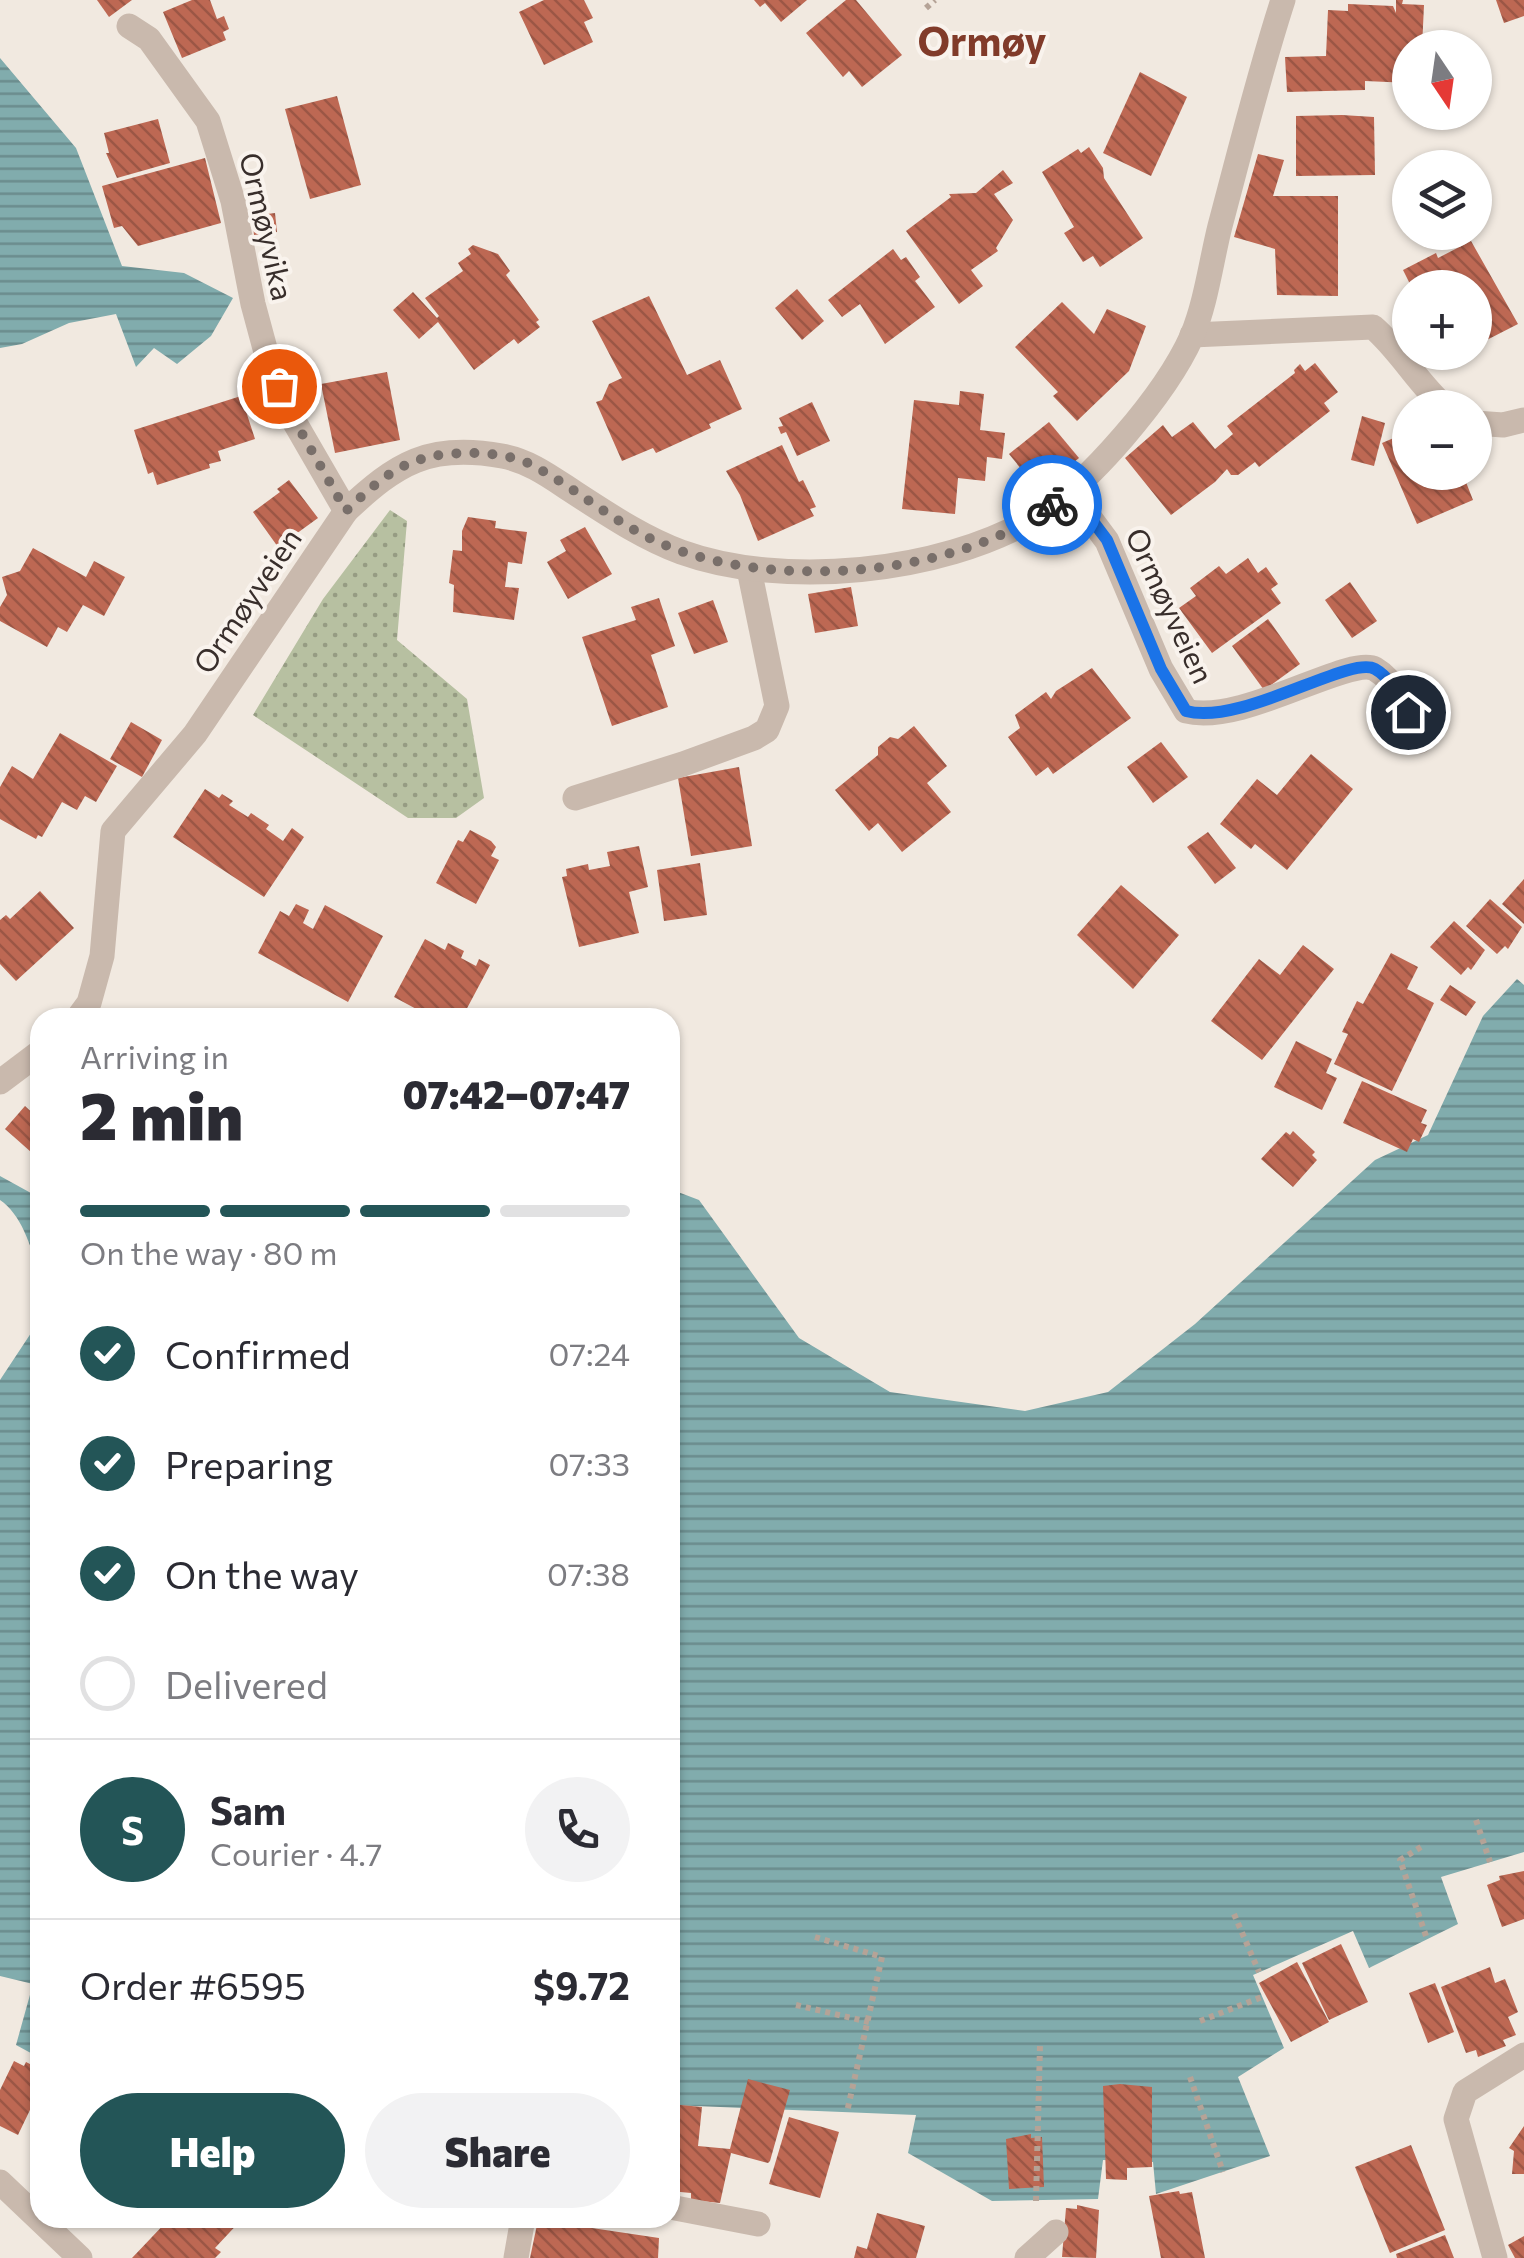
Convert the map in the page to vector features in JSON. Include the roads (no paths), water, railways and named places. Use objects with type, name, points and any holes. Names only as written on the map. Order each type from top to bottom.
[{"type":"street","name":"Ormøyveien","points":[[85,1008],[102,956],[114,831],[194,734],[346,511],[374,483],[416,458],[447,453],[494,454],[529,463],[658,542],[722,565],[749,570],[839,569],[949,553],[1011,530],[1070,491],[1145,409],[1192,336],[1283,0]]},
{"type":"street","name":"Ormøyvika","points":[[129,26],[149,39],[208,121],[233,201],[267,356],[292,416],[346,511]]},
{"type":"street","points":[[1192,336],[1373,327],[1393,344],[1428,390]]},
{"type":"street","points":[[1492,424],[1524,420]]},
{"type":"street","name":"Ormøyveien","points":[[1070,491],[1107,540],[1161,669],[1186,711],[1205,714],[1260,704],[1334,674],[1365,666],[1374,668],[1390,682],[1420,741]]},
{"type":"street","points":[[575,798],[683,764],[767,730],[776,706],[749,570]]},
{"type":"street","points":[[0,1082],[30,1060]]},
{"type":"street","points":[[1494,2258],[1456,2119],[1464,2092],[1524,2055]]},
{"type":"street","points":[[0,2182],[30,2210]]},
{"type":"street","points":[[680,2209],[758,2224]]},
{"type":"street","points":[[48,2228],[80,2258]]},
{"type":"street","points":[[516,2258],[521,2228]]},
{"type":"street","points":[[1026,2258],[1056,2232]]},
{"type":"water","points":[[0,58],[76,148],[122,266],[184,273],[233,298],[211,336],[177,364],[154,348],[136,367],[116,314],[69,323],[22,344],[0,348]]},
{"type":"water","points":[[1517,979],[1524,985],[1524,1852],[1441,1877],[1458,1924],[1369,1968],[1353,1931],[1253,1975],[1284,2048],[1238,2077],[1270,2156],[1156,2194],[1153,2162],[1103,2160],[1098,2199],[992,2201],[908,2153],[916,2115],[680,2105],[680,1193],[699,1200],[799,1338],[890,1392],[1025,1411],[1108,1392],[1195,1324],[1375,1160],[1428,1135],[1483,1016]]},
{"type":"water","points":[[0,1176],[30,1192],[30,1247],[16,1216],[0,1200]]},
{"type":"water","points":[[30,1335],[30,1983],[0,1976],[0,1380]]},
{"type":"water","points":[[30,1995],[30,2053],[16,2045]]},
{"type":"district","name":"Ormøy","points":[[982,39]]}]
